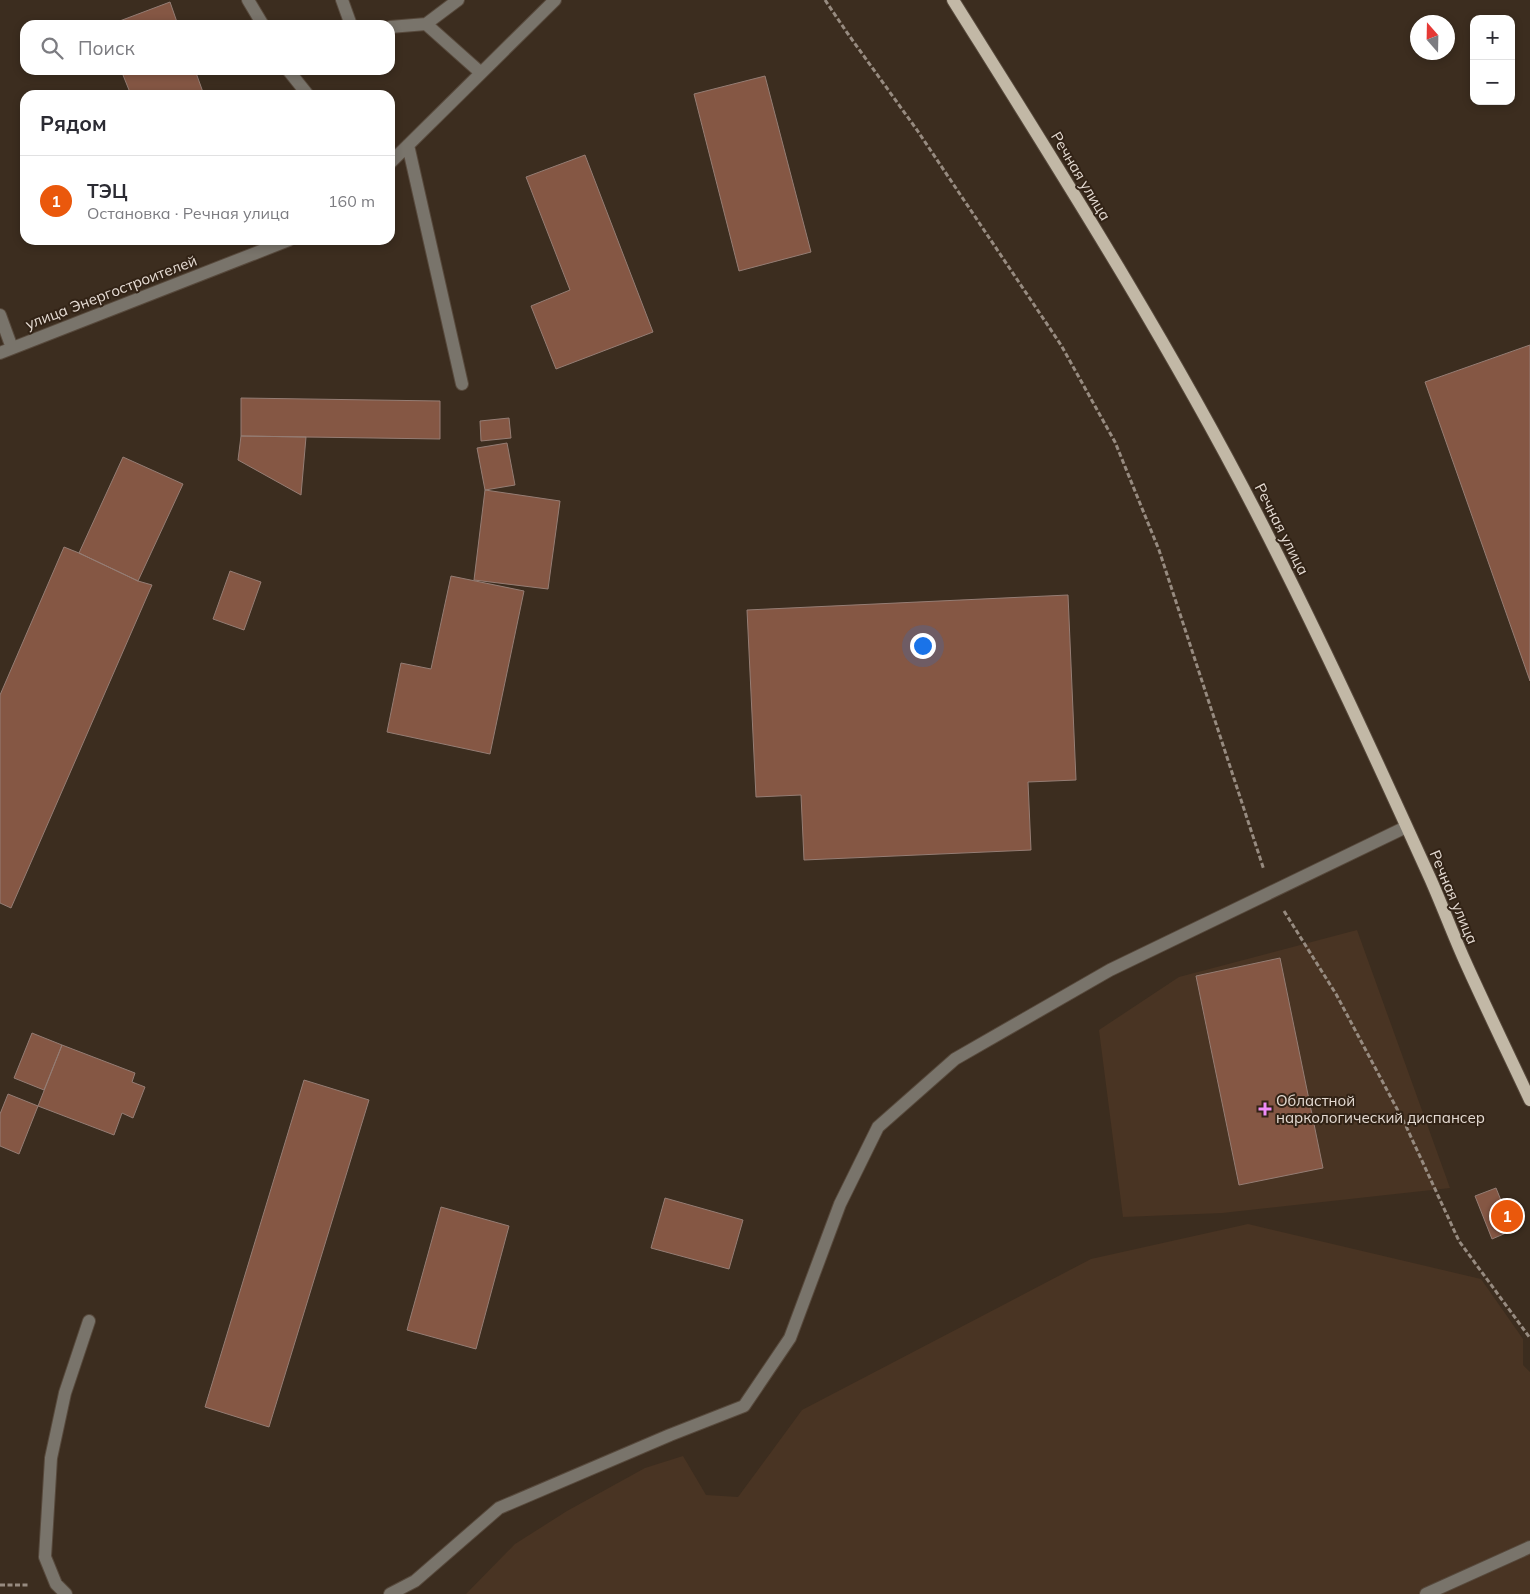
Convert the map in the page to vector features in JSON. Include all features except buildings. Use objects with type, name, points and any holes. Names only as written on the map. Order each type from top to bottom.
[{"type":"main road","name":"Речная улица","points":[[953,0],[1111,257],[1216,437],[1303,605],[1406,826],[1463,957],[1530,1100]]},
{"type":"street","points":[[248,0],[259,20]]},
{"type":"street","points":[[342,0],[349,20]]},
{"type":"street","points":[[395,27],[426,24],[458,0]]},
{"type":"street","points":[[395,157],[555,0]]},
{"type":"street","points":[[426,24],[481,74]]},
{"type":"street","points":[[292,75],[304,90]]},
{"type":"street","points":[[408,145],[462,384]]},
{"type":"street","name":"улица Энергостроителей","points":[[6,350],[276,245]]},
{"type":"street","points":[[0,316],[6,350]]},
{"type":"street","points":[[390,1594],[415,1581],[499,1508],[670,1435],[744,1406],[790,1338],[840,1204],[878,1127],[955,1059],[1110,970],[1406,826]]},
{"type":"street","points":[[66,1594],[56,1584],[46,1557],[51,1458],[65,1393],[89,1321]]},
{"type":"street","points":[[1426,1594],[1530,1547]]},
{"type":"path","points":[[825,0],[917,130],[1061,345],[1115,442],[1159,550],[1272,892],[1336,994],[1405,1124],[1459,1241],[1530,1338]]},
{"type":"shaded area","name":"Областной наркологический диспансер","points":[[1357,930],[1450,1188],[1222,1213],[1123,1217],[1099,1030],[1179,977]]},
{"type":"shaded area","points":[[1248,1224],[1481,1279],[1523,1339],[1523,1365],[1530,1372],[1530,1594],[466,1594],[515,1544],[567,1511],[645,1468],[683,1456],[706,1495],[738,1497],[802,1410],[1091,1259]]},
{"type":"place","name":"Областной наркологический диспансер","points":[[1265,1109]]},
{"type":"place","name":"ТЭЦ","points":[[1507,1216]]}]
